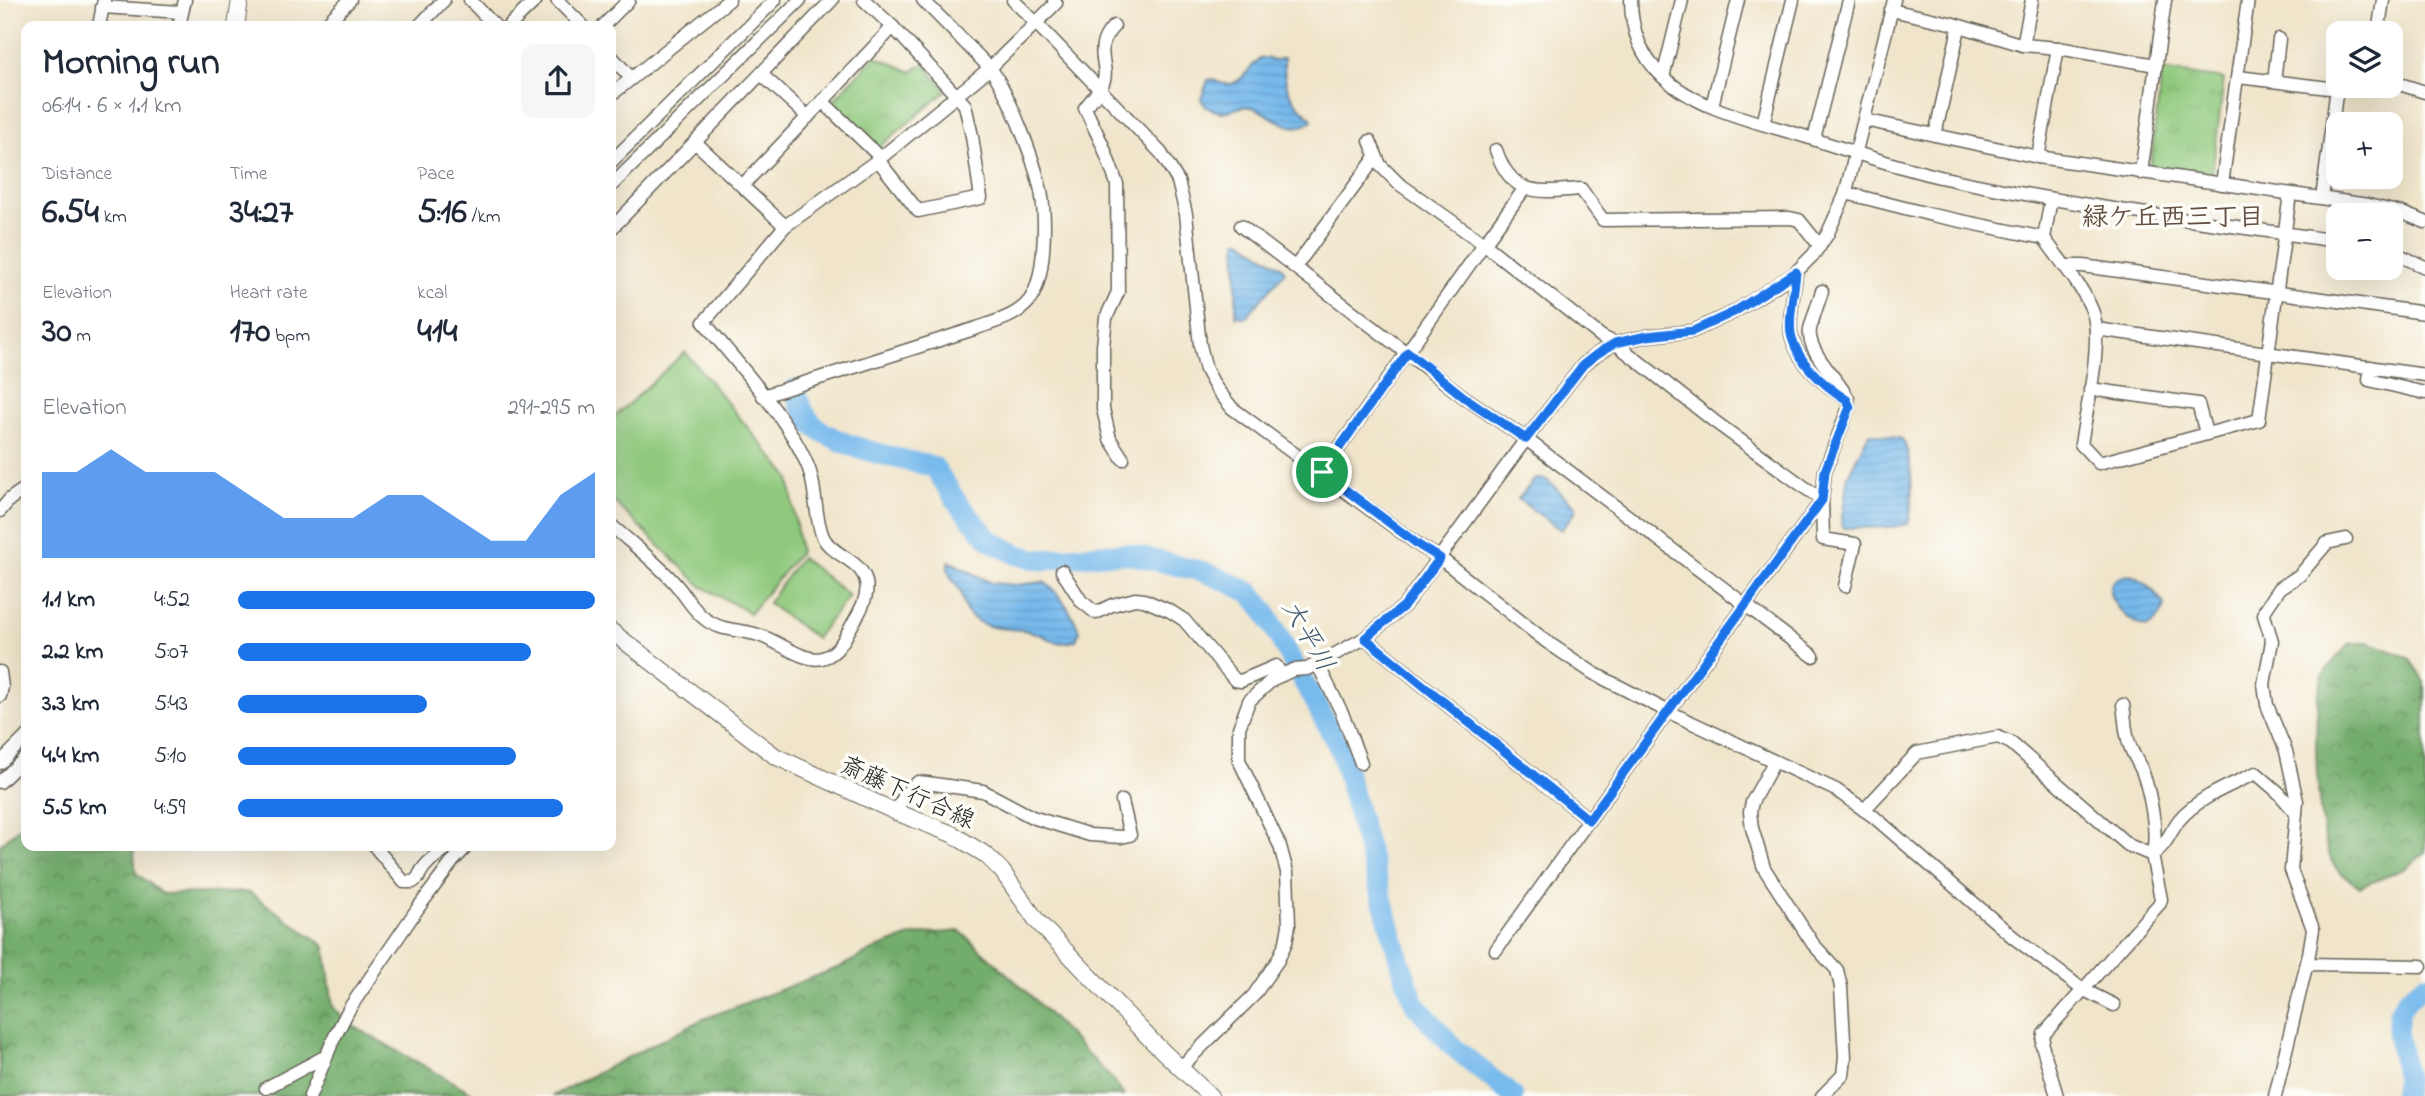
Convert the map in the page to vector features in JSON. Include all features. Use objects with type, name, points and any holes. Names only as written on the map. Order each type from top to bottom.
[{"type":"main road","points":[[237,21],[240,0]]},
{"type":"main road","name":"斎藤下行合線","points":[[616,635],[775,756],[896,812],[952,834],[986,855],[1002,871],[1037,921],[1210,1096]]},
{"type":"street","points":[[329,21],[350,0]]},
{"type":"street","points":[[424,21],[444,0]]},
{"type":"street","points":[[470,0],[490,21]]},
{"type":"street","points":[[514,21],[536,0]]},
{"type":"street","points":[[557,0],[578,21]]},
{"type":"street","points":[[608,21],[629,0]]},
{"type":"street","points":[[616,91],[729,0]]},
{"type":"street","points":[[616,157],[775,0]]},
{"type":"street","points":[[616,181],[800,0]]},
{"type":"street","points":[[616,224],[832,0]]},
{"type":"street","points":[[822,101],[879,158],[918,211],[981,198],[965,105],[893,27],[864,0]]},
{"type":"street","points":[[763,396],[1008,317],[1020,310],[1036,289],[1041,273],[1041,192],[1002,83],[923,0]]},
{"type":"street","points":[[1013,0],[1161,153],[1178,181],[1186,214],[1200,345],[1206,370],[1232,408],[1440,558],[1547,642],[1593,673],[1669,712],[1836,790],[1864,810],[2013,937],[2082,989],[2114,1005]]},
{"type":"street","points":[[616,530],[677,586],[706,621],[722,628],[756,634],[804,659],[818,659],[832,653],[841,644],[865,599],[866,582],[862,571],[824,538],[810,472],[798,444],[704,322],[785,226],[879,158],[990,68],[1056,3],[1055,0]]},
{"type":"street","points":[[1631,0],[1633,23],[1640,46],[1663,77],[1692,97],[1763,124],[1855,154],[1937,176],[2051,199],[2326,239]]},
{"type":"street","points":[[1663,77],[1682,0]]},
{"type":"street","points":[[1712,106],[1738,0]]},
{"type":"street","points":[[1763,124],[1793,0]]},
{"type":"street","points":[[1814,139],[1849,0]]},
{"type":"street","points":[[2023,45],[2032,0]]},
{"type":"street","points":[[2141,173],[2165,0]]},
{"type":"street","points":[[2222,184],[2248,0]]},
{"type":"street","points":[[2380,21],[2383,0]]},
{"type":"street","points":[[103,4],[183,6]]},
{"type":"street","points":[[1180,1068],[1254,995],[1278,960],[1286,942],[1290,903],[1287,873],[1280,846],[1239,760],[1239,728],[1249,701],[1263,687],[1287,673],[1312,666],[1365,638],[1404,606],[1526,439],[1583,365],[1597,354],[1615,343],[1693,331],[1734,312],[1796,272],[1820,246],[1838,215],[1846,193],[1893,5],[1959,28],[2023,45],[2058,48],[2156,65]]},
{"type":"street","points":[[1114,26],[1105,36],[1102,48],[1104,84],[1085,108],[1117,184],[1118,292],[1106,318],[1103,410],[1110,439],[1123,459]]},
{"type":"street","points":[[742,186],[893,27]]},
{"type":"street","points":[[1935,135],[1959,28]]},
{"type":"street","points":[[2274,81],[2279,39]]},
{"type":"street","points":[[2038,157],[2058,48]]},
{"type":"street","points":[[616,62],[631,78]]},
{"type":"street","points":[[761,74],[808,117]]},
{"type":"street","points":[[2238,77],[2326,86]]},
{"type":"street","points":[[2403,85],[2425,92]]},
{"type":"street","points":[[2322,198],[2336,98]]},
{"type":"street","points":[[1864,120],[2038,157],[2392,210],[2425,222]]},
{"type":"street","points":[[1370,141],[1376,158],[1398,183],[1484,244],[1602,337],[1615,343],[1714,421],[1822,500]]},
{"type":"street","points":[[695,142],[785,226]]},
{"type":"street","points":[[1496,150],[1508,176],[1525,188],[1539,192],[1581,189],[1604,220],[1790,218],[1799,220],[1820,246]]},
{"type":"street","points":[[1296,266],[1376,158]]},
{"type":"street","points":[[1322,472],[1525,188]]},
{"type":"street","points":[[1846,193],[1932,215],[2043,238],[2093,313],[2096,329],[2081,444],[2099,463],[2259,419],[2290,194]]},
{"type":"street","points":[[2043,238],[2051,199]]},
{"type":"street","points":[[1241,226],[1464,397],[1526,439],[1813,656]]},
{"type":"street","points":[[2403,257],[2425,267]]},
{"type":"street","points":[[2063,266],[2082,266],[2425,313]]},
{"type":"street","points":[[1796,272],[1792,337],[1806,363],[1828,387],[1847,400]]},
{"type":"street","points":[[1822,291],[1809,332],[1819,359],[1842,388],[1850,407],[1825,471],[1822,500],[1823,539],[1855,544],[1845,586]]},
{"type":"street","points":[[2096,329],[2425,374]]},
{"type":"street","points":[[2371,367],[2369,380],[2425,393]]},
{"type":"street","points":[[2090,389],[2197,404],[2206,433]]},
{"type":"street","points":[[0,511],[21,491]]},
{"type":"street","points":[[1496,950],[1822,500]]},
{"type":"street","points":[[2275,1096],[2313,929],[2291,870],[2296,813],[2295,784],[2286,751],[2267,705],[2264,684],[2272,641],[2265,610],[2280,589],[2300,575],[2327,543],[2346,539]]},
{"type":"street","points":[[1062,571],[1081,601],[1096,613],[1112,605],[1135,599],[1144,600],[1177,615],[1196,633],[1235,680],[1241,681],[1276,666],[1287,673]]},
{"type":"street","points":[[1365,638],[1589,820]]},
{"type":"street","points":[[1312,666],[1342,713],[1362,763]]},
{"type":"street","points":[[0,672],[0,696]]},
{"type":"street","points":[[2057,1096],[2042,1045],[2044,1034],[2160,904],[2161,899],[2152,855],[2154,830],[2150,803],[2142,770],[2129,744],[2123,705]]},
{"type":"street","points":[[1864,810],[1917,753],[1998,737],[2011,743],[2128,845],[2152,855]]},
{"type":"street","points":[[3,755],[21,741]]},
{"type":"street","points":[[3,755],[21,760]]},
{"type":"street","points":[[0,782],[21,762]]},
{"type":"street","points":[[1774,762],[1752,802],[1752,828],[1764,867],[1813,944],[1837,970],[1840,986],[1845,1057],[1843,1075],[1822,1096]]},
{"type":"street","points":[[2152,855],[2163,848],[2180,819],[2202,801],[2256,773],[2278,792],[2296,813]]},
{"type":"street","points":[[896,812],[904,795],[918,782],[939,784],[983,791],[1032,817],[1090,835],[1121,838],[1130,835],[1122,801]]},
{"type":"street","points":[[378,851],[404,882],[409,883],[418,878],[428,862],[450,851]]},
{"type":"street","points":[[310,1096],[349,1009],[455,851]]},
{"type":"street","points":[[2306,964],[2421,966]]},
{"type":"street","points":[[266,1088],[326,1056]]},
{"type":"green space","points":[[875,56],[912,72],[924,63],[946,91],[877,149],[830,104]]},
{"type":"green space","points":[[2162,70],[2224,79],[2212,175],[2150,169]]},
{"type":"green space","points":[[685,352],[789,477],[800,552],[750,613],[701,586],[616,504],[616,415]]},
{"type":"green space","points":[[801,557],[849,596],[816,638],[768,603]]},
{"type":"green space","points":[[2369,642],[2409,658],[2425,682],[2425,853],[2404,869],[2360,887],[2332,862],[2322,823],[2316,743],[2322,678],[2349,644]]},
{"type":"green space","points":[[21,826],[21,851],[134,851],[136,873],[162,894],[249,892],[325,946],[333,1007],[348,1023],[476,1095],[488,1096],[0,1096],[0,845]]},
{"type":"green space","points":[[960,931],[1025,990],[1113,1080],[1124,1096],[552,1096],[701,1020],[842,966],[879,947],[913,935]]},
{"type":"water","points":[[1260,58],[1273,61],[1284,58],[1289,93],[1312,119],[1311,122],[1289,125],[1251,107],[1222,112],[1206,107],[1201,99],[1208,80],[1234,83]]},
{"type":"water","points":[[1237,240],[1282,267],[1285,272],[1246,317],[1236,316]]},
{"type":"water","points":[[1869,433],[1902,439],[1906,447],[1911,481],[1908,524],[1843,528],[1841,525],[1848,475]]},
{"type":"water","points":[[1535,479],[1547,480],[1576,507],[1576,511],[1561,530],[1518,499]]},
{"type":"water","points":[[949,561],[991,583],[1015,585],[1044,582],[1061,598],[1073,617],[1080,631],[1076,640],[1056,642],[1029,631],[996,628],[980,623],[966,610],[960,591],[949,573]]},
{"type":"water","points":[[2130,575],[2145,583],[2164,604],[2158,618],[2147,627],[2127,617],[2113,601],[2110,592],[2111,584],[2118,578]]},
{"type":"waterway","name":"大平川","points":[[795,389],[808,419],[827,435],[872,452],[934,467],[959,505],[990,540],[1017,555],[1041,560],[1129,554],[1204,572],[1251,593],[1265,611],[1340,749],[1400,962],[1415,1004],[1452,1046],[1513,1096]]},
{"type":"waterway","points":[[2403,1096],[2406,1079],[2397,1031],[2399,1012],[2406,1000],[2425,985]]},
{"type":"district","name":"緑ケ丘西三丁目","points":[[2173,216]]},
{"type":"route","points":[[1796,272],[1792,337],[1806,363],[1828,387],[1847,400],[1850,407],[1825,471],[1822,500],[1589,820],[1365,638],[1404,606],[1440,558],[1322,472],[1408,352],[1464,397],[1526,439],[1583,365],[1597,354],[1615,343],[1693,331],[1734,312],[1796,272]]}]
